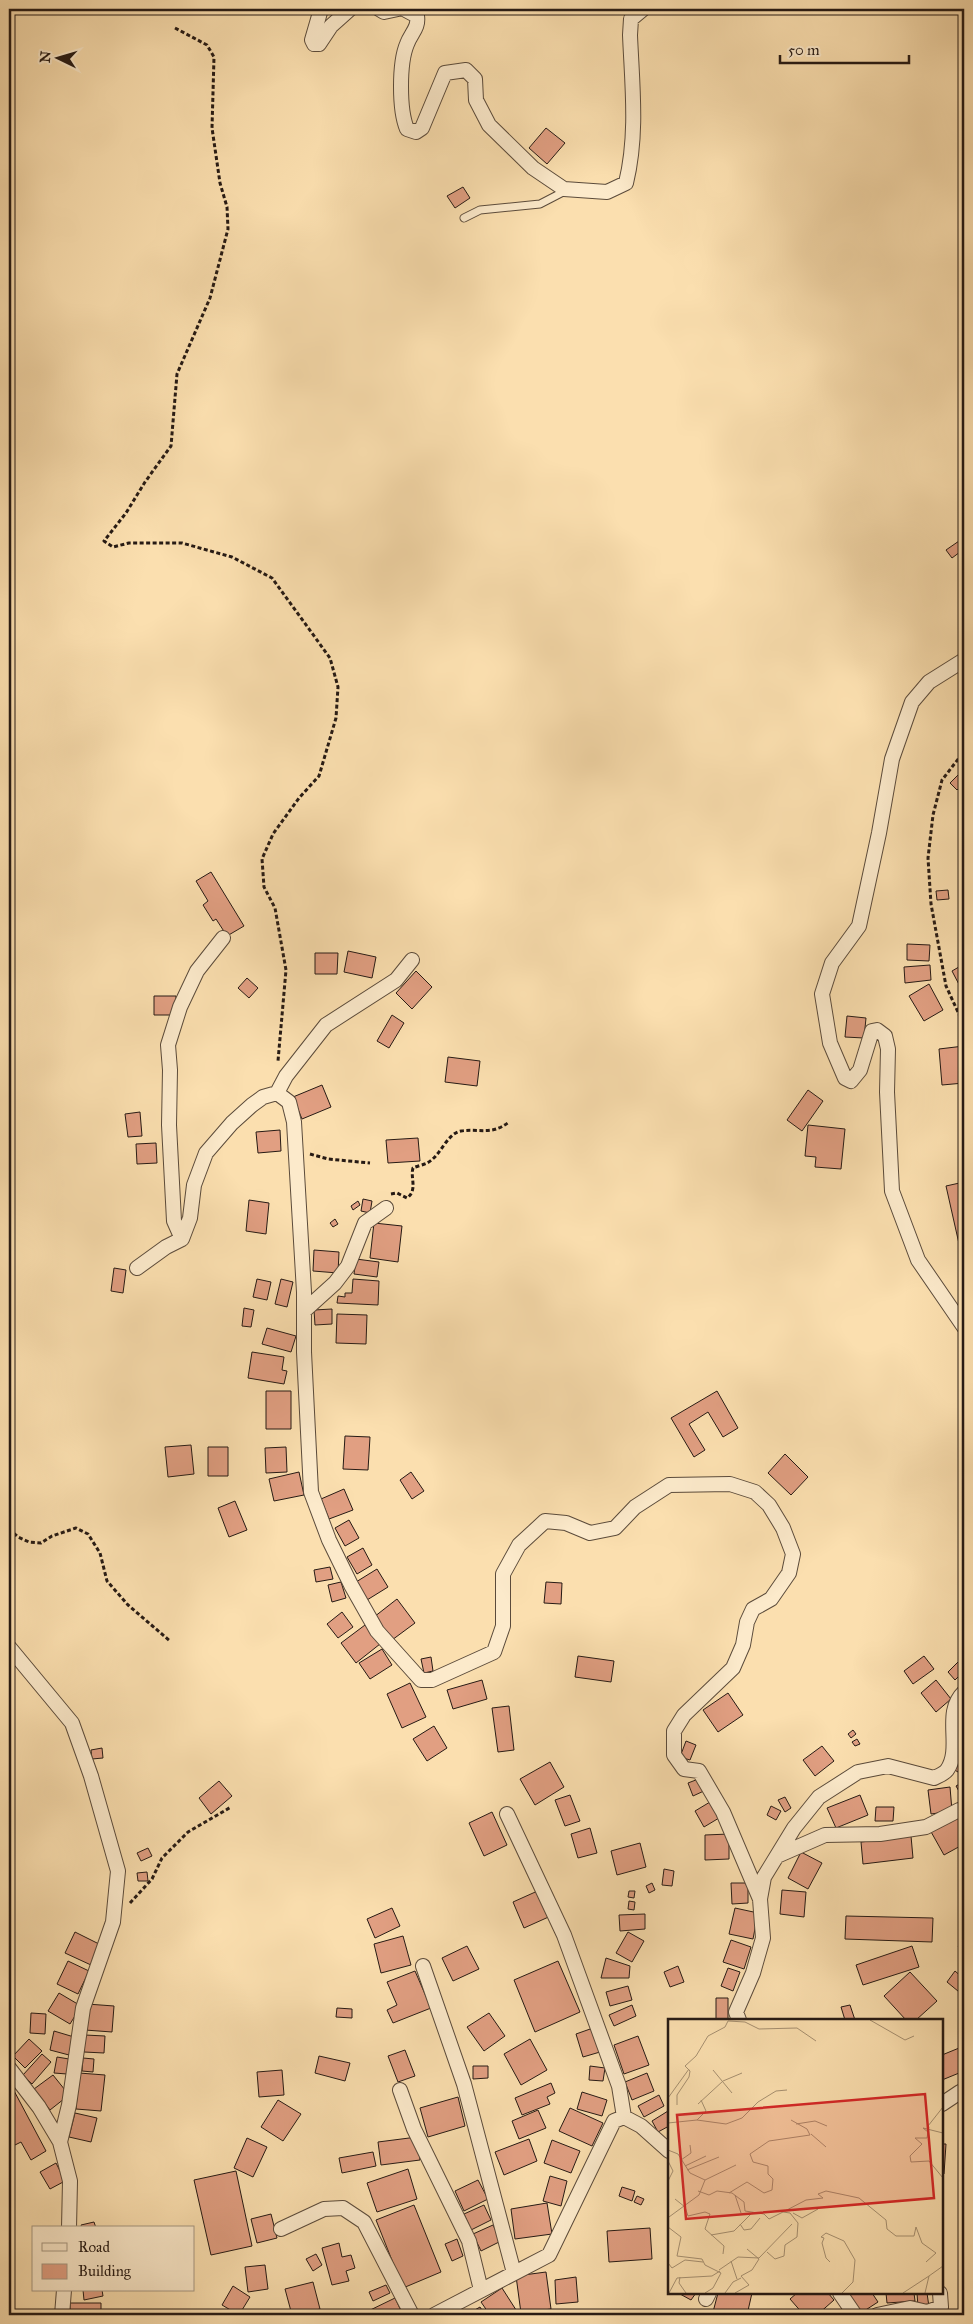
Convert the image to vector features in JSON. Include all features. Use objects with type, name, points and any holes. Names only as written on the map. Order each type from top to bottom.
[{"type":"street","points":[[321,9],[312,40],[314,44],[319,44],[331,26],[350,9]]},
{"type":"street","points":[[379,9],[384,12],[398,9]]},
{"type":"street","points":[[404,9],[417,16],[418,24],[406,44],[401,85],[402,118],[407,129],[416,132],[422,128],[446,73],[466,70],[475,79],[476,100],[489,125],[533,168],[564,189],[607,192],[626,183],[634,140],[631,19],[643,9]]},
{"type":"street","points":[[964,660],[930,682],[912,702],[892,760],[859,926],[832,963],[822,994],[830,1043],[845,1078],[851,1081],[860,1070],[872,1031],[877,1030],[885,1036],[888,1049],[887,1092],[892,1191],[918,1260],[964,1327]]},
{"type":"street","points":[[182,1239],[174,1221],[169,1125],[170,1070],[168,1045],[180,1007],[198,971],[224,938]]},
{"type":"street","points":[[137,1268],[166,1247],[182,1239],[190,1218],[194,1185],[206,1153],[232,1123],[263,1097],[277,1093],[286,1076],[326,1025],[396,980],[412,960]]},
{"type":"street","points":[[277,1093],[289,1102],[294,1122],[311,1492],[330,1540],[377,1631],[421,1680],[432,1680],[494,1652],[503,1626],[503,1574],[519,1545],[545,1521],[566,1523],[590,1533],[615,1528],[635,1507],[670,1485],[730,1484],[755,1492],[769,1506],[784,1528],[793,1554],[789,1573],[771,1599],[753,1609],[747,1622],[743,1645],[733,1668],[684,1716],[674,1731],[674,1755],[684,1769],[699,1771],[723,1812],[760,1899]]},
{"type":"street","points":[[304,1311],[335,1283],[348,1266],[365,1222],[386,1208]]},
{"type":"street","points":[[9,1647],[72,1723],[91,1776],[118,1871],[113,1922],[83,2008],[69,2105],[60,2142]]},
{"type":"street","points":[[739,2019],[736,2012],[753,1973],[763,1938],[760,1899],[764,1877],[794,1828],[819,1797],[858,1772],[888,1766],[934,1778],[946,1772],[953,1757],[954,1708],[963,1695]]},
{"type":"street","points":[[777,1856],[825,1835],[880,1834],[926,1827],[959,1810]]},
{"type":"street","points":[[507,1814],[564,1934],[619,2086],[624,2117]]},
{"type":"street","points":[[423,1966],[464,2084],[514,2273]]},
{"type":"street","points":[[9,2068],[39,2107],[60,2142],[70,2182],[69,2226]]},
{"type":"street","points":[[400,2090],[414,2129],[469,2241],[481,2290]]},
{"type":"street","points":[[943,2103],[960,2092],[964,2092]]},
{"type":"street","points":[[624,2117],[640,2126],[668,2150]]},
{"type":"street","points":[[434,2315],[549,2255],[614,2121],[624,2117]]},
{"type":"street","points":[[281,2229],[324,2209],[343,2208],[350,2212],[364,2222],[412,2315]]},
{"type":"street","points":[[62,2315],[64,2292]]},
{"type":"street","points":[[841,2294],[856,2315]]},
{"type":"street","points":[[877,2315],[910,2308],[927,2312],[941,2307],[940,2294]]},
{"type":"lane","points":[[464,218],[480,210],[540,204],[570,189]]},
{"type":"path","points":[[174,28],[207,45],[214,57],[212,128],[220,183],[227,207],[228,229],[210,298],[177,374],[170,446],[126,513],[104,541],[113,547],[129,543],[182,543],[232,557],[272,578],[330,658],[338,687],[336,718],[319,776],[299,798],[273,834],[262,859],[264,887],[275,908],[286,970],[278,1064]]},
{"type":"path","points":[[964,756],[960,758],[942,780],[933,815],[928,858],[931,904],[946,986],[964,1025]]},
{"type":"path","points":[[386,1208],[390,1194],[397,1193],[407,1198],[411,1197],[413,1190],[413,1168],[428,1163],[453,1135],[461,1131],[485,1132],[500,1129],[509,1122]]},
{"type":"path","points":[[295,1142],[311,1155],[328,1159],[370,1163]]},
{"type":"path","points":[[9,1529],[18,1537],[29,1542],[41,1543],[52,1536],[76,1528],[88,1534],[100,1553],[107,1581],[128,1605],[170,1641]]},
{"type":"path","points":[[113,1922],[152,1879],[162,1858],[188,1832],[231,1807]]},
{"type":"building","points":[[546,128],[565,143],[547,164],[529,148]]},
{"type":"building","points":[[463,187],[470,198],[455,208],[447,196]]},
{"type":"building","points":[[959,541],[964,549],[952,558],[946,550]]},
{"type":"building","points":[[962,771],[964,783],[957,790],[950,783]]},
{"type":"building","points":[[211,872],[244,926],[227,936],[216,919],[213,921],[203,905],[208,901],[196,881]]},
{"type":"building","points":[[948,890],[949,899],[937,900],[936,891]]},
{"type":"building","points":[[907,944],[930,945],[929,961],[907,960]]},
{"type":"building","points":[[348,951],[376,957],[372,978],[344,972]]},
{"type":"building","points":[[315,953],[338,953],[337,974],[315,974]]},
{"type":"building","points":[[964,964],[964,994],[952,971]]},
{"type":"building","points":[[930,965],[931,980],[905,983],[904,967]]},
{"type":"building","points":[[416,971],[432,987],[412,1009],[396,993]]},
{"type":"building","points":[[247,978],[258,988],[249,998],[238,988]]},
{"type":"building","points":[[929,984],[943,1010],[924,1021],[909,996]]},
{"type":"building","points":[[154,996],[176,996],[176,1015],[154,1015]]},
{"type":"building","points":[[392,1015],[404,1023],[389,1048],[377,1041]]},
{"type":"building","points":[[847,1016],[866,1018],[864,1038],[845,1037]]},
{"type":"building","points":[[964,1046],[964,1083],[942,1085],[939,1049]]},
{"type":"building","points":[[448,1057],[480,1061],[477,1086],[445,1082]]},
{"type":"building","points":[[322,1085],[331,1107],[302,1119],[293,1097]]},
{"type":"building","points":[[808,1090],[823,1101],[802,1131],[787,1120]]},
{"type":"building","points":[[140,1112],[142,1136],[128,1137],[125,1114]]},
{"type":"building","points":[[808,1125],[845,1129],[841,1169],[815,1167],[816,1157],[805,1156]]},
{"type":"building","points":[[280,1130],[281,1151],[258,1153],[256,1132]]},
{"type":"building","points":[[418,1138],[420,1161],[388,1163],[386,1140]]},
{"type":"building","points":[[156,1143],[157,1163],[137,1164],[136,1144]]},
{"type":"building","points":[[964,1182],[964,1266],[946,1186]]},
{"type":"building","points":[[363,1199],[372,1201],[370,1213],[361,1211]]},
{"type":"building","points":[[249,1200],[269,1203],[266,1234],[246,1231]]},
{"type":"building","points":[[358,1201],[360,1205],[353,1210],[351,1206]]},
{"type":"building","points":[[335,1219],[338,1224],[333,1227],[330,1223]]},
{"type":"building","points":[[374,1223],[402,1226],[398,1262],[370,1258]]},
{"type":"building","points":[[314,1250],[339,1252],[338,1273],[313,1271]]},
{"type":"building","points":[[356,1259],[379,1262],[377,1277],[354,1274]]},
{"type":"building","points":[[114,1268],[126,1270],[123,1293],[111,1291]]},
{"type":"building","points":[[257,1279],[271,1282],[267,1300],[253,1297]]},
{"type":"building","points":[[281,1279],[293,1282],[287,1307],[275,1304]]},
{"type":"building","points":[[353,1279],[379,1281],[378,1305],[337,1303],[338,1296],[345,1297],[345,1293],[352,1293]]},
{"type":"building","points":[[244,1308],[254,1310],[251,1327],[242,1326]]},
{"type":"building","points":[[332,1309],[332,1324],[315,1325],[314,1310]]},
{"type":"building","points":[[337,1314],[367,1315],[366,1344],[336,1343]]},
{"type":"building","points":[[267,1328],[296,1336],[291,1352],[262,1344]]},
{"type":"building","points":[[252,1352],[284,1357],[282,1370],[287,1371],[284,1384],[248,1378]]},
{"type":"building","points":[[266,1391],[291,1391],[291,1429],[266,1429]]},
{"type":"building","points":[[717,1391],[738,1428],[723,1437],[708,1412],[689,1424],[705,1450],[694,1457],[671,1418]]},
{"type":"building","points":[[345,1436],[370,1437],[368,1470],[343,1469]]},
{"type":"building","points":[[191,1445],[194,1474],[168,1477],[165,1447]]},
{"type":"building","points":[[208,1447],[228,1447],[228,1476],[208,1476]]},
{"type":"building","points":[[286,1447],[287,1472],[266,1473],[265,1448]]},
{"type":"building","points":[[785,1454],[808,1477],[791,1495],[768,1473]]},
{"type":"building","points":[[299,1472],[304,1495],[274,1501],[269,1479]]},
{"type":"building","points":[[411,1472],[424,1491],[412,1499],[400,1480]]},
{"type":"building","points":[[344,1489],[353,1510],[329,1519],[321,1499]]},
{"type":"building","points":[[235,1501],[247,1530],[229,1537],[218,1508]]},
{"type":"building","points":[[349,1520],[359,1538],[345,1546],[335,1528]]},
{"type":"building","points":[[363,1548],[372,1565],[357,1574],[347,1557]]},
{"type":"building","points":[[330,1567],[333,1579],[316,1582],[314,1570]]},
{"type":"building","points":[[377,1569],[388,1587],[367,1600],[356,1582]]},
{"type":"building","points":[[341,1582],[346,1598],[332,1602],[328,1585]]},
{"type":"building","points":[[546,1582],[562,1583],[561,1604],[544,1603]]},
{"type":"building","points":[[397,1599],[415,1623],[392,1640],[374,1617]]},
{"type":"building","points":[[342,1612],[353,1627],[338,1638],[327,1624]]},
{"type":"building","points":[[365,1625],[380,1644],[356,1663],[341,1643]]},
{"type":"building","points":[[382,1649],[392,1665],[370,1679],[359,1663]]},
{"type":"building","points":[[578,1656],[614,1661],[611,1682],[575,1677]]},
{"type":"building","points":[[924,1656],[934,1669],[913,1684],[904,1671]]},
{"type":"building","points":[[431,1657],[433,1671],[424,1673],[421,1659]]},
{"type":"building","points":[[960,1660],[964,1664],[964,1671],[955,1680],[948,1672]]},
{"type":"building","points":[[482,1680],[487,1699],[453,1709],[447,1690]]},
{"type":"building","points":[[936,1680],[951,1699],[936,1712],[921,1693]]},
{"type":"building","points":[[410,1683],[426,1717],[402,1728],[387,1694]]},
{"type":"building","points":[[728,1693],[743,1715],[718,1732],[703,1710]]},
{"type":"building","points":[[509,1706],[514,1750],[498,1752],[492,1708]]},
{"type":"building","points":[[434,1726],[447,1748],[427,1761],[413,1739]]},
{"type":"building","points":[[853,1730],[856,1734],[851,1738],[848,1734]]},
{"type":"building","points":[[857,1739],[860,1744],[855,1746],[852,1742]]},
{"type":"building","points":[[686,1741],[696,1745],[690,1760],[680,1757]]},
{"type":"building","points":[[822,1746],[834,1761],[815,1776],[803,1760]]},
{"type":"building","points":[[102,1748],[103,1758],[92,1759],[91,1750]]},
{"type":"building","points":[[961,1756],[964,1757],[963,1775],[953,1769]]},
{"type":"building","points":[[550,1762],[564,1787],[535,1805],[520,1779]]},
{"type":"building","points":[[701,1778],[706,1790],[693,1796],[688,1783]]},
{"type":"building","points":[[219,1781],[232,1796],[211,1814],[199,1798]]},
{"type":"building","points":[[964,1783],[964,1800],[956,1786]]},
{"type":"building","points":[[950,1787],[952,1811],[931,1814],[928,1790]]},
{"type":"building","points":[[570,1795],[580,1821],[565,1826],[555,1800]]},
{"type":"building","points":[[860,1795],[868,1815],[836,1828],[827,1808]]},
{"type":"building","points":[[785,1797],[791,1808],[785,1812],[778,1800]]},
{"type":"building","points":[[710,1802],[719,1818],[704,1827],[695,1811]]},
{"type":"building","points":[[771,1806],[781,1811],[776,1820],[767,1815]]},
{"type":"building","points":[[876,1807],[894,1807],[893,1821],[875,1821]]},
{"type":"building","points":[[492,1812],[507,1845],[484,1856],[469,1823]]},
{"type":"building","points":[[958,1814],[964,1826],[964,1844],[944,1855],[930,1830]]},
{"type":"building","points":[[590,1828],[597,1853],[578,1858],[571,1834]]},
{"type":"building","points":[[729,1834],[729,1859],[705,1860],[705,1835]]},
{"type":"building","points":[[911,1836],[913,1858],[863,1864],[861,1842]]},
{"type":"building","points":[[640,1843],[646,1867],[617,1875],[611,1851]]},
{"type":"building","points":[[148,1848],[152,1856],[141,1861],[137,1853]]},
{"type":"building","points":[[801,1852],[822,1863],[808,1889],[788,1878]]},
{"type":"building","points":[[664,1869],[674,1871],[672,1886],[662,1885]]},
{"type":"building","points":[[147,1872],[148,1881],[138,1881],[137,1873]]},
{"type":"building","points":[[652,1883],[655,1890],[649,1893],[646,1886]]},
{"type":"building","points":[[731,1883],[748,1883],[748,1903],[732,1904]]},
{"type":"building","points":[[542,1889],[553,1915],[524,1928],[513,1902]]},
{"type":"building","points":[[782,1890],[806,1892],[804,1917],[780,1914]]},
{"type":"building","points":[[629,1891],[635,1891],[634,1898],[628,1897]]},
{"type":"building","points":[[629,1901],[635,1902],[634,1910],[628,1909]]},
{"type":"building","points":[[392,1908],[400,1926],[375,1938],[367,1919]]},
{"type":"building","points":[[735,1908],[758,1913],[753,1939],[729,1934]]},
{"type":"building","points":[[645,1914],[645,1929],[620,1931],[619,1915]]},
{"type":"building","points":[[846,1916],[933,1918],[932,1942],[845,1939]]},
{"type":"building","points":[[75,1932],[101,1945],[91,1965],[65,1953]]},
{"type":"building","points":[[628,1932],[644,1941],[632,1962],[616,1953]]},
{"type":"building","points":[[403,1936],[411,1965],[381,1973],[374,1944]]},
{"type":"building","points":[[731,1940],[751,1947],[744,1969],[723,1962]]},
{"type":"building","points":[[964,1941],[964,1954],[958,1946]]},
{"type":"building","points":[[467,1946],[479,1969],[453,1981],[442,1958]]},
{"type":"building","points":[[912,1946],[919,1967],[863,1985],[856,1965]]},
{"type":"building","points":[[606,1958],[630,1966],[629,1978],[601,1978]]},
{"type":"building","points":[[68,1961],[89,1971],[78,1994],[57,1984]]},
{"type":"building","points":[[558,1961],[580,2012],[535,2032],[514,1980]]},
{"type":"building","points":[[678,1966],[684,1982],[670,1987],[664,1972]]},
{"type":"building","points":[[728,1968],[740,1972],[733,1991],[721,1986]]},
{"type":"building","points":[[415,1971],[431,2008],[393,2023],[387,2010],[397,2005],[387,1982]]},
{"type":"building","points":[[955,1971],[964,1979],[964,1996],[947,1982]]},
{"type":"building","points":[[910,1972],[937,2001],[917,2019],[905,2019],[884,1996]]},
{"type":"building","points":[[628,1986],[632,2000],[610,2006],[606,1992]]},
{"type":"building","points":[[59,1993],[81,2006],[70,2024],[48,2011]]},
{"type":"building","points":[[716,1998],[728,1998],[728,2019],[716,2019]]},
{"type":"building","points":[[87,2004],[114,2006],[112,2032],[85,2030]]},
{"type":"building","points":[[632,2005],[636,2016],[614,2026],[609,2015]]},
{"type":"building","points":[[850,2005],[855,2019],[845,2019],[841,2007]]},
{"type":"building","points":[[337,2008],[352,2009],[352,2018],[336,2017]]},
{"type":"building","points":[[31,2013],[46,2014],[45,2034],[30,2033]]},
{"type":"building","points":[[489,2013],[505,2036],[484,2051],[467,2027]]},
{"type":"building","points":[[593,2028],[600,2052],[583,2057],[576,2034]]},
{"type":"building","points":[[9,2030],[14,2033],[9,2044]]},
{"type":"building","points":[[54,2031],[74,2037],[69,2055],[50,2050]]},
{"type":"building","points":[[85,2035],[105,2036],[104,2053],[84,2052]]},
{"type":"building","points":[[638,2036],[649,2065],[624,2074],[614,2045]]},
{"type":"building","points":[[29,2039],[42,2051],[25,2068],[13,2056]]},
{"type":"building","points":[[530,2039],[547,2070],[521,2085],[504,2054]]},
{"type":"building","points":[[964,2046],[964,2071],[943,2080],[943,2055]]},
{"type":"building","points":[[405,2050],[415,2076],[398,2082],[388,2056]]},
{"type":"building","points":[[42,2054],[51,2062],[32,2084],[23,2075]]},
{"type":"building","points":[[319,2056],[350,2063],[345,2081],[315,2073]]},
{"type":"building","points":[[57,2057],[69,2059],[67,2074],[54,2073]]},
{"type":"building","points":[[83,2058],[94,2059],[93,2072],[82,2071]]},
{"type":"building","points":[[473,2066],[488,2066],[488,2078],[473,2079]]},
{"type":"building","points":[[590,2066],[605,2068],[603,2081],[589,2080]]},
{"type":"building","points":[[282,2070],[284,2095],[259,2097],[257,2072]]},
{"type":"building","points":[[79,2073],[105,2075],[101,2111],[76,2109]]},
{"type":"building","points":[[647,2073],[654,2091],[632,2100],[625,2082]]},
{"type":"building","points":[[53,2075],[69,2095],[50,2110],[34,2089]]},
{"type":"building","points":[[551,2083],[555,2093],[547,2097],[550,2104],[522,2115],[515,2098]]},
{"type":"building","points":[[12,2087],[46,2151],[31,2160],[21,2142],[11,2147],[9,2142],[9,2088]]},
{"type":"building","points":[[582,2092],[607,2100],[602,2116],[577,2109]]},
{"type":"building","points":[[659,2095],[664,2106],[644,2117],[638,2106]]},
{"type":"building","points":[[458,2097],[465,2126],[428,2137],[420,2108]]},
{"type":"building","points":[[278,2100],[301,2114],[283,2141],[261,2127]]},
{"type":"building","points":[[570,2108],[603,2123],[592,2146],[559,2131]]},
{"type":"building","points":[[538,2110],[546,2128],[519,2139],[512,2121]]},
{"type":"building","points":[[668,2111],[668,2127],[658,2132],[652,2121]]},
{"type":"building","points":[[75,2113],[97,2118],[91,2142],[69,2137]]},
{"type":"building","points":[[417,2137],[420,2160],[381,2165],[378,2142]]},
{"type":"building","points":[[247,2138],[267,2147],[253,2177],[234,2168]]},
{"type":"building","points":[[529,2139],[537,2161],[504,2175],[495,2152]]},
{"type":"building","points":[[552,2140],[580,2151],[571,2173],[544,2163]]},
{"type":"building","points":[[943,2144],[946,2144],[944,2174]]},
{"type":"building","points":[[373,2152],[376,2166],[342,2173],[339,2158]]},
{"type":"building","points":[[56,2163],[65,2181],[50,2189],[40,2172]]},
{"type":"building","points":[[408,2169],[417,2199],[377,2212],[367,2183]]},
{"type":"building","points":[[236,2171],[252,2246],[211,2255],[194,2180]]},
{"type":"building","points":[[550,2176],[567,2181],[561,2206],[543,2201]]},
{"type":"building","points":[[9,2180],[14,2186],[9,2191]]},
{"type":"building","points":[[478,2180],[488,2199],[464,2211],[455,2191]]},
{"type":"building","points":[[622,2187],[635,2191],[632,2201],[619,2196]]},
{"type":"building","points":[[637,2196],[644,2199],[641,2205],[634,2202]]},
{"type":"building","points":[[547,2203],[552,2234],[515,2239],[511,2209]]},
{"type":"building","points":[[414,2205],[441,2272],[403,2288],[376,2220]]},
{"type":"building","points":[[484,2205],[491,2220],[471,2230],[464,2214]]},
{"type":"building","points":[[271,2214],[277,2238],[257,2243],[251,2219]]},
{"type":"building","points":[[94,2222],[95,2226],[81,2226]]},
{"type":"building","points":[[493,2225],[501,2241],[481,2251],[473,2234]]},
{"type":"building","points":[[650,2228],[652,2259],[609,2262],[607,2231]]},
{"type":"building","points":[[457,2239],[463,2256],[452,2261],[445,2244]]},
{"type":"building","points":[[339,2243],[342,2257],[351,2255],[355,2268],[346,2271],[349,2281],[332,2285],[322,2248]]},
{"type":"building","points":[[316,2254],[322,2265],[313,2271],[306,2259]]},
{"type":"building","points":[[265,2265],[268,2289],[248,2292],[245,2267]]},
{"type":"building","points":[[546,2272],[551,2309],[521,2313],[516,2276]]},
{"type":"building","points":[[576,2277],[578,2302],[556,2304],[555,2280]]},
{"type":"building","points":[[313,2282],[320,2309],[292,2315],[285,2289]]},
{"type":"building","points":[[386,2285],[390,2293],[373,2301],[369,2292]]},
{"type":"building","points":[[233,2286],[250,2297],[239,2315],[222,2305]]},
{"type":"building","points":[[502,2288],[518,2313],[515,2315],[490,2315],[481,2302]]},
{"type":"building","points":[[83,2292],[102,2292],[103,2296],[84,2300]]},
{"type":"building","points":[[680,2294],[695,2294],[691,2300]]},
{"type":"building","points":[[718,2294],[752,2294],[747,2315],[729,2315],[713,2312]]},
{"type":"building","points":[[796,2294],[829,2294],[834,2300],[817,2315],[804,2315],[790,2299]]},
{"type":"building","points":[[852,2294],[873,2294],[878,2302],[861,2313],[849,2296]]},
{"type":"building","points":[[886,2294],[914,2294],[915,2301],[887,2303]]},
{"type":"building","points":[[917,2294],[927,2294],[929,2307],[918,2307]]},
{"type":"building","points":[[395,2298],[403,2315],[360,2315]]},
{"type":"building","points":[[70,2303],[101,2303],[101,2315],[70,2315]]},
{"type":"building","points":[[480,2307],[485,2315],[466,2315]]}]
